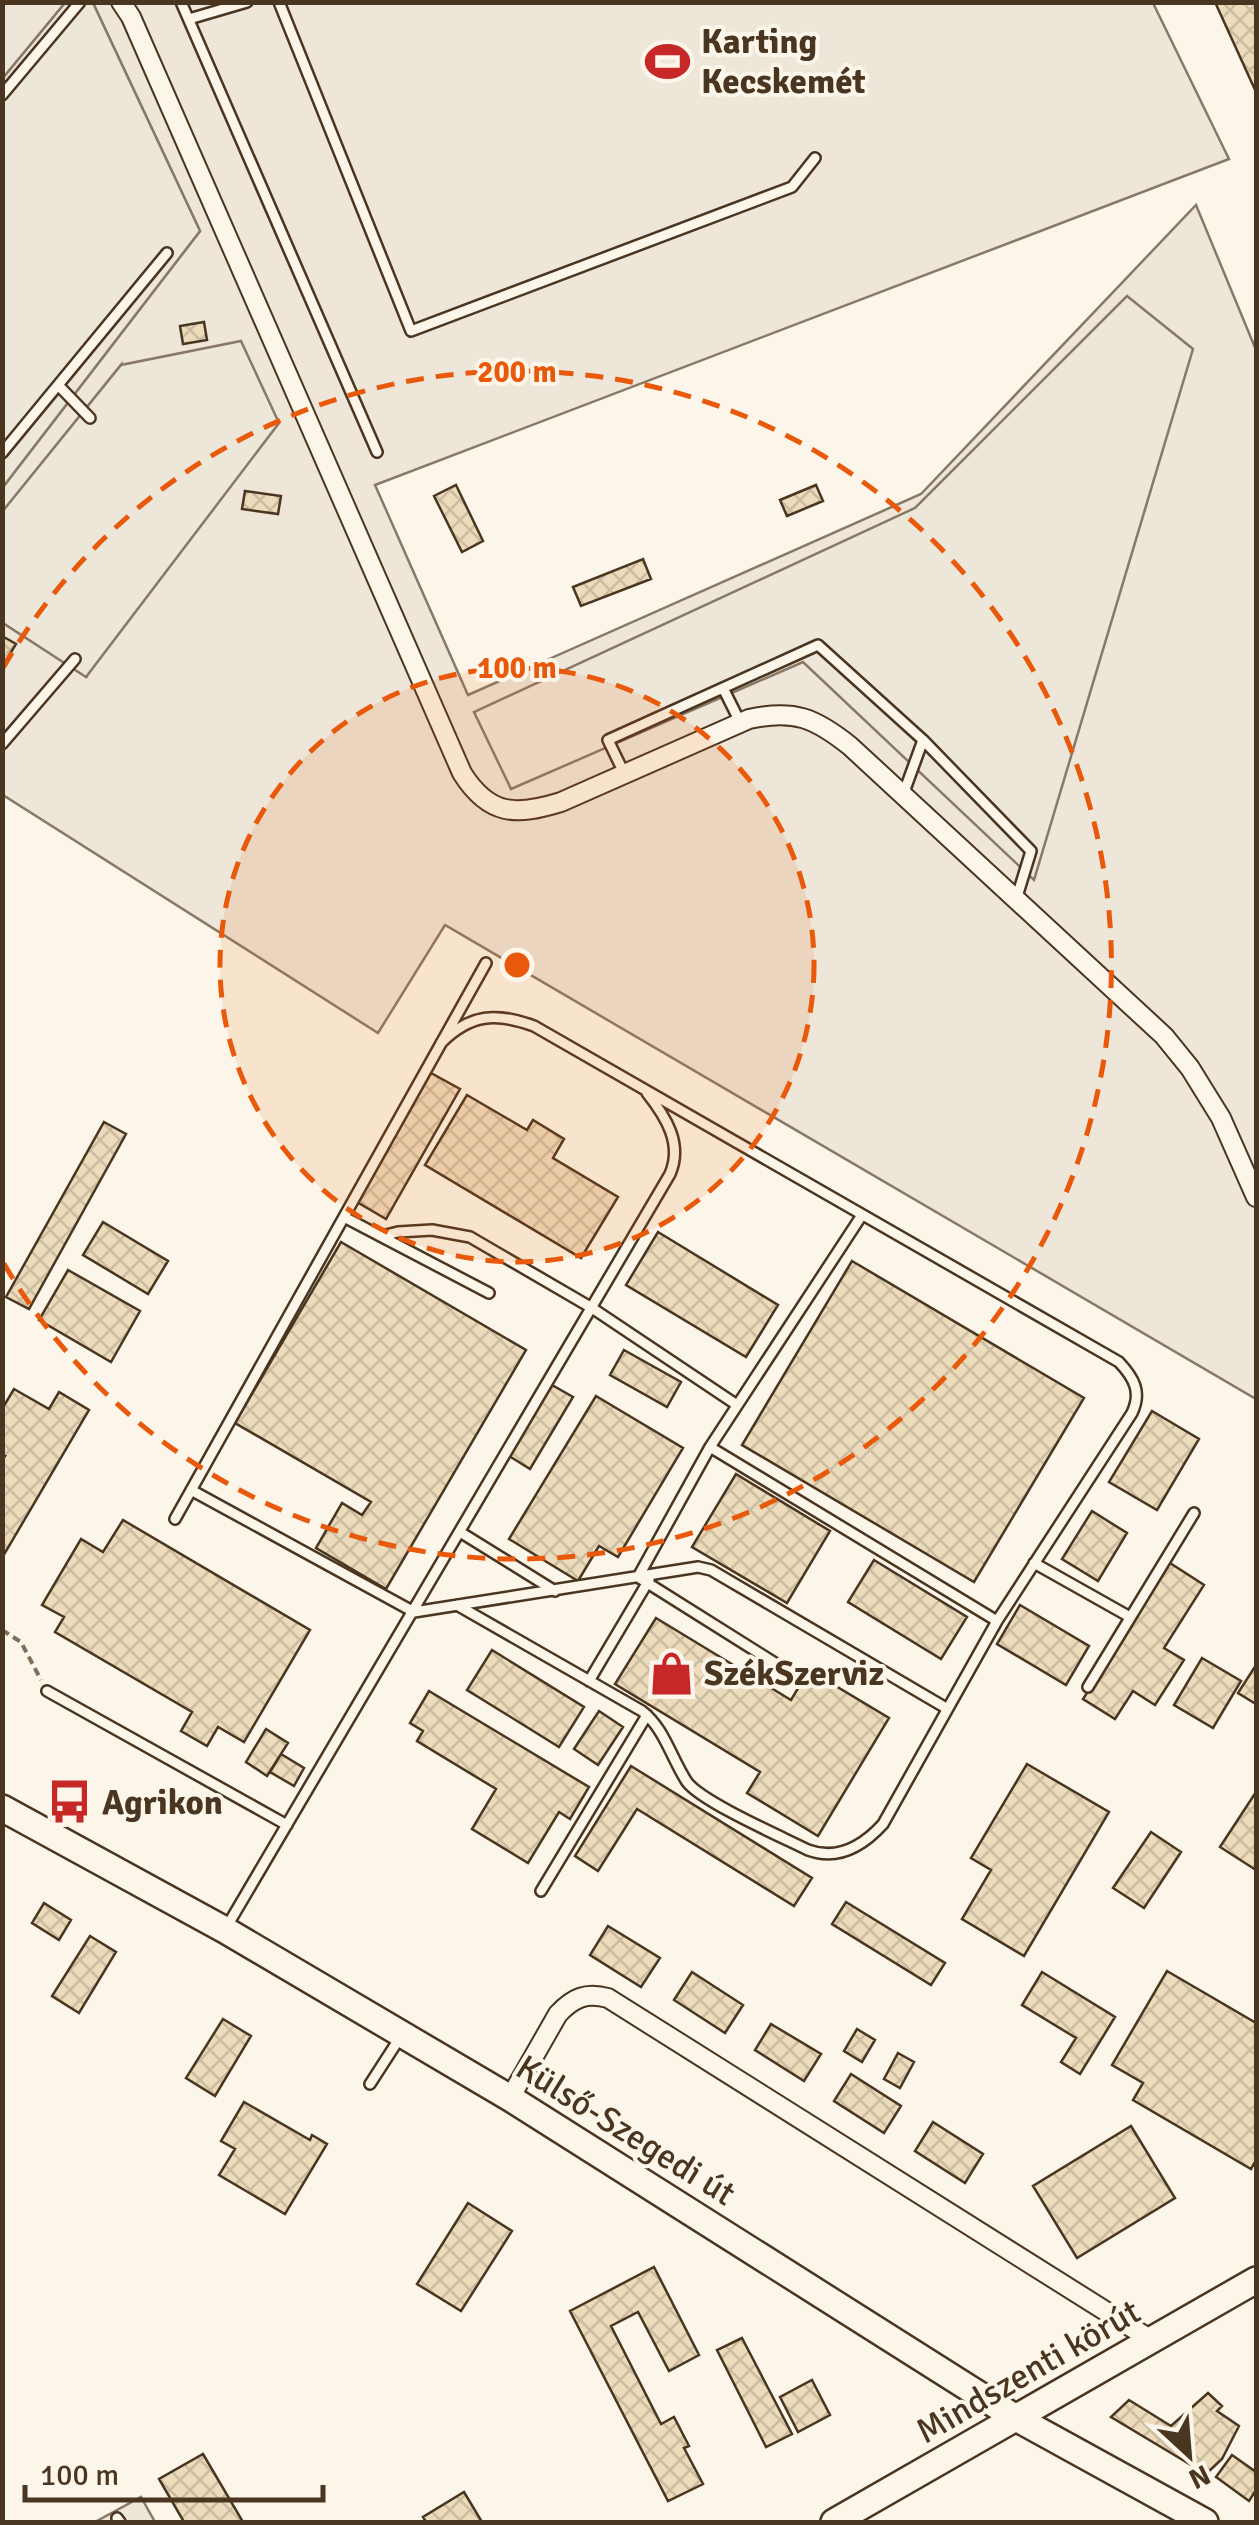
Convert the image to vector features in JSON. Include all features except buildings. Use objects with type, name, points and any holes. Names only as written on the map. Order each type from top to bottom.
[{"type":"street","points":[[121,2],[131,16],[462,773],[474,792],[501,809],[540,809],[741,723],[771,714],[811,719],[850,746],[1164,1036],[1190,1068],[1221,1118],[1256,1198]]},
{"type":"street","name":"Külső-Szegedi út","points":[[2,1808],[225,1930],[510,2098],[1016,2418],[1205,2522]]},
{"type":"street","points":[[510,2098],[568,2003],[579,1996],[596,1994],[608,1998],[1153,2341]]},
{"type":"street","name":"Mindszenti körút","points":[[834,2522],[1256,2280]]},
{"type":"lane","points":[[2,95],[80,2]]},
{"type":"lane","points":[[181,2],[377,452]]},
{"type":"lane","points":[[189,19],[247,2]]},
{"type":"lane","points":[[279,2],[411,330],[792,187],[815,158]]},
{"type":"lane","points":[[2,454],[167,252]]},
{"type":"lane","points":[[58,385],[90,418]]},
{"type":"lane","points":[[624,773],[608,740],[818,645],[923,740],[1031,852],[1016,900]]},
{"type":"lane","points":[[2,744],[75,659]]},
{"type":"lane","points":[[723,688],[741,723]]},
{"type":"lane","points":[[904,795],[923,740]]},
{"type":"lane","points":[[175,1519],[486,963]]},
{"type":"lane","points":[[441,1043],[453,1031],[475,1020],[505,1018],[534,1026],[1119,1362],[1134,1380],[1137,1391],[1132,1414],[996,1621],[883,1824],[861,1844],[839,1853],[826,1855],[808,1850],[704,1797],[688,1782],[648,1715],[457,1605]]},
{"type":"lane","points":[[225,1930],[675,1163],[677,1152],[670,1128],[644,1090]]},
{"type":"lane","points":[[589,1681],[646,1578],[710,1447],[862,1214]]},
{"type":"lane","points":[[344,1216],[489,1293]]},
{"type":"lane","points":[[382,1236],[432,1230],[470,1237],[592,1308],[736,1404]]},
{"type":"lane","points":[[710,1447],[996,1621]]},
{"type":"lane","points":[[191,1490],[414,1612],[698,1567],[712,1570],[946,1708]]},
{"type":"lane","points":[[1088,1687],[1194,1512]]},
{"type":"lane","points":[[460,1532],[555,1591]]},
{"type":"lane","points":[[1034,1563],[1130,1618]]},
{"type":"lane","points":[[646,1578],[794,1675]]},
{"type":"lane","points":[[47,1691],[288,1826]]},
{"type":"lane","points":[[541,1891],[648,1715]]},
{"type":"lane","points":[[370,2084],[402,2034]]},
{"type":"path","points":[[2,1630],[21,1642],[47,1691]]},
{"type":"shaded area","points":[[3,3],[65,3],[3,78]]},
{"type":"shaded area","points":[[65,3],[93,3],[200,231],[3,487],[3,78]]},
{"type":"shaded area","points":[[93,3],[1153,3],[1229,159],[375,485],[468,695],[921,494],[1196,205],[1256,350],[1256,1399],[445,925],[378,1033],[3,795],[3,623],[87,676],[121,365],[3,512],[3,487],[200,231]]},
{"type":"shaded area","points":[[1127,296],[1193,349],[1034,880],[803,662],[511,789],[474,712],[915,508]]},
{"type":"shaded area","points":[[241,341],[279,423],[86,677],[3,623],[2,512],[121,365]]},
{"type":"shaded area","points":[[141,2497],[155,2522],[95,2522]]},
{"type":"place","name":"Karting Kecskemét","points":[[668,61]]},
{"type":"place","name":"SzékSzerviz","points":[[671,1673]]},
{"type":"place","name":"Agrikon","points":[[69,1802]]}]
